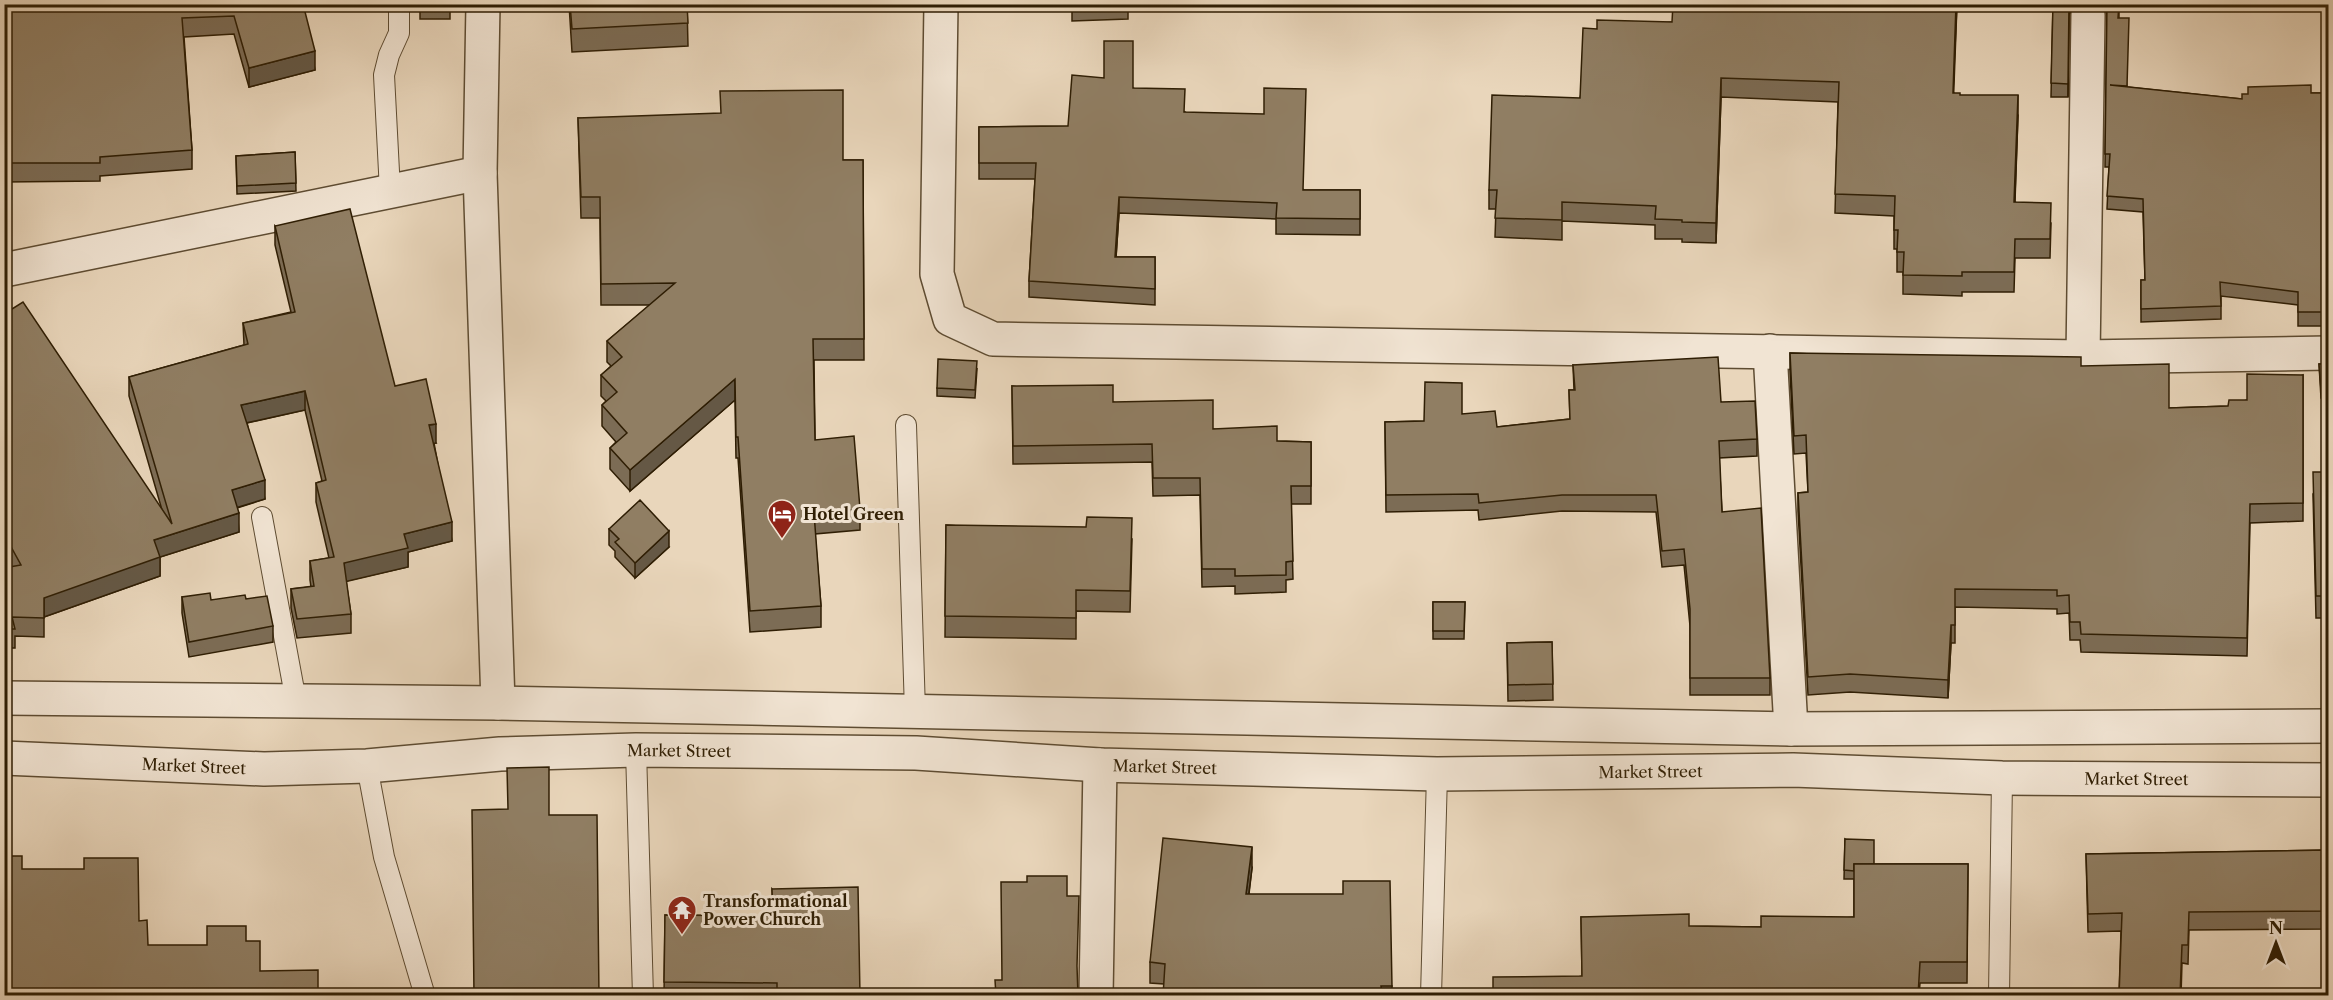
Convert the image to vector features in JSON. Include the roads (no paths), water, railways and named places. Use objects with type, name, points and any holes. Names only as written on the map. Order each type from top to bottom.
[{"type":"street","points":[[483,4],[480,173],[498,703]]},
{"type":"street","points":[[941,4],[937,274],[950,319],[993,339],[2083,357],[2328,353]]},
{"type":"street","points":[[2083,357],[2088,15]]},
{"type":"street","points":[[4,270],[480,173]]},
{"type":"street","points":[[1770,351],[1791,729]]},
{"type":"street","points":[[4,698],[498,703],[1791,729],[2328,726]]},
{"type":"street","name":"Market Street","points":[[4,758],[264,769],[367,766],[500,754],[636,750],[916,753],[1100,765],[1437,774],[1792,770],[2002,778],[2328,780]]},
{"type":"street","points":[[1096,996],[1100,765]]},
{"type":"lane","points":[[390,191],[384,75],[389,55],[399,33],[399,4]]},
{"type":"lane","points":[[906,425],[915,711]]},
{"type":"lane","points":[[262,517],[296,701]]},
{"type":"lane","points":[[636,750],[643,996]]},
{"type":"lane","points":[[367,766],[384,857],[425,996]]},
{"type":"lane","points":[[1431,996],[1437,774]]},
{"type":"lane","points":[[1999,996],[2002,778]]},
{"type":"place","name":"Hotel Green","points":[[782,540]]},
{"type":"place","name":"Transformational Power Church","points":[[682,936]]}]
